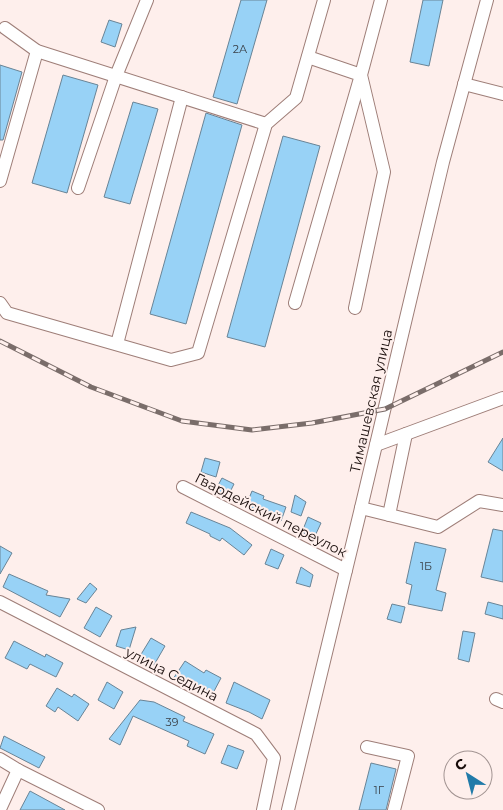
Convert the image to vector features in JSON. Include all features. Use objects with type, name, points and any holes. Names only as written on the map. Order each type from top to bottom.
[{"type":"street","points":[[78,188],[116,76],[147,0]]},
{"type":"street","points":[[0,303],[6,313],[171,360],[198,353],[266,124],[296,98],[324,0]]},
{"type":"street","points":[[295,304],[382,0]]},
{"type":"street","name":"Тимашевская улица","points":[[288,810],[443,162],[487,0]]},
{"type":"street","points":[[6,28],[37,51],[266,124]]},
{"type":"street","points":[[0,181],[37,51]]},
{"type":"street","points":[[308,57],[361,75]]},
{"type":"street","points":[[355,308],[384,172],[361,75]]},
{"type":"street","points":[[464,84],[503,94]]},
{"type":"street","points":[[117,344],[182,97]]},
{"type":"street","points":[[376,445],[503,398]]},
{"type":"street","points":[[389,515],[406,434]]},
{"type":"street","name":"Гвардейский переулок","points":[[182,487],[346,570]]},
{"type":"street","points":[[361,508],[438,527],[479,501],[503,505]]},
{"type":"street","name":"улица Седина","points":[[0,602],[256,734],[274,758],[263,810]]},
{"type":"street","points":[[367,747],[408,756],[394,810]]},
{"type":"street","points":[[0,759],[98,810]]},
{"type":"street","points":[[0,809],[18,770]]},
{"type":"building","points":[[241,0],[267,0],[237,104],[213,97]]},
{"type":"building","points":[[423,0],[443,0],[429,66],[410,62]]},
{"type":"building","points":[[109,20],[122,24],[115,47],[101,42]]},
{"type":"building","points":[[0,65],[22,72],[3,140],[0,140]]},
{"type":"building","points":[[63,75],[98,85],[67,193],[32,183]]},
{"type":"building","points":[[133,102],[158,109],[130,204],[104,197]]},
{"type":"building","points":[[206,113],[242,125],[186,324],[150,314]]},
{"type":"building","points":[[283,136],[320,146],[265,347],[227,337]]},
{"type":"building","points":[[503,438],[503,471],[488,462]]},
{"type":"building","points":[[205,458],[220,462],[216,477],[201,472]]},
{"type":"building","points":[[222,478],[234,484],[227,498],[215,491]]},
{"type":"building","points":[[252,491],[264,496],[263,499],[286,507],[281,521],[270,517],[271,515],[246,506]]},
{"type":"building","points":[[295,495],[306,502],[301,516],[291,512]]},
{"type":"building","points":[[191,512],[230,528],[252,545],[244,555],[222,538],[220,541],[210,536],[210,534],[186,523]]},
{"type":"building","points":[[308,517],[321,523],[314,538],[302,532]]},
{"type":"building","points":[[493,529],[503,531],[503,582],[481,577]]},
{"type":"building","points":[[415,542],[446,549],[436,590],[446,593],[442,611],[408,604],[412,585],[406,583]]},
{"type":"building","points":[[0,546],[12,553],[0,574]]},
{"type":"building","points":[[271,549],[284,555],[278,569],[265,564]]},
{"type":"building","points":[[301,567],[313,575],[310,587],[296,583]]},
{"type":"building","points":[[9,574],[48,591],[46,595],[70,599],[60,617],[3,587]]},
{"type":"building","points":[[90,583],[97,589],[86,603],[77,599]]},
{"type":"building","points":[[488,602],[503,606],[503,619],[485,614]]},
{"type":"building","points":[[392,604],[405,607],[401,623],[387,619]]},
{"type":"building","points":[[96,607],[112,616],[100,637],[84,628]]},
{"type":"building","points":[[136,627],[129,650],[116,646],[121,630]]},
{"type":"building","points":[[463,631],[475,633],[469,662],[458,659]]},
{"type":"building","points":[[151,638],[165,646],[154,665],[140,656]]},
{"type":"building","points":[[14,641],[45,657],[46,654],[63,663],[56,677],[30,664],[27,669],[5,658]]},
{"type":"building","points":[[185,661],[204,673],[206,670],[221,678],[212,695],[194,685],[173,679]]},
{"type":"building","points":[[107,682],[123,692],[114,709],[98,700]]},
{"type":"building","points":[[234,682],[270,700],[262,719],[226,703]]},
{"type":"building","points":[[57,688],[72,697],[74,694],[89,704],[78,721],[58,707],[55,712],[46,706]]},
{"type":"building","points":[[140,700],[154,702],[185,717],[183,721],[214,734],[205,754],[187,746],[189,741],[133,716],[120,745],[109,739]]},
{"type":"building","points":[[4,736],[45,757],[39,768],[0,748]]},
{"type":"building","points":[[228,745],[244,751],[237,769],[221,763]]},
{"type":"building","points":[[371,763],[396,769],[386,810],[359,810]]},
{"type":"building","points":[[30,791],[65,810],[20,810]]},
{"type":"railway","points":[[0,341],[91,387],[182,421],[252,430],[312,423],[385,409],[503,352]]}]
